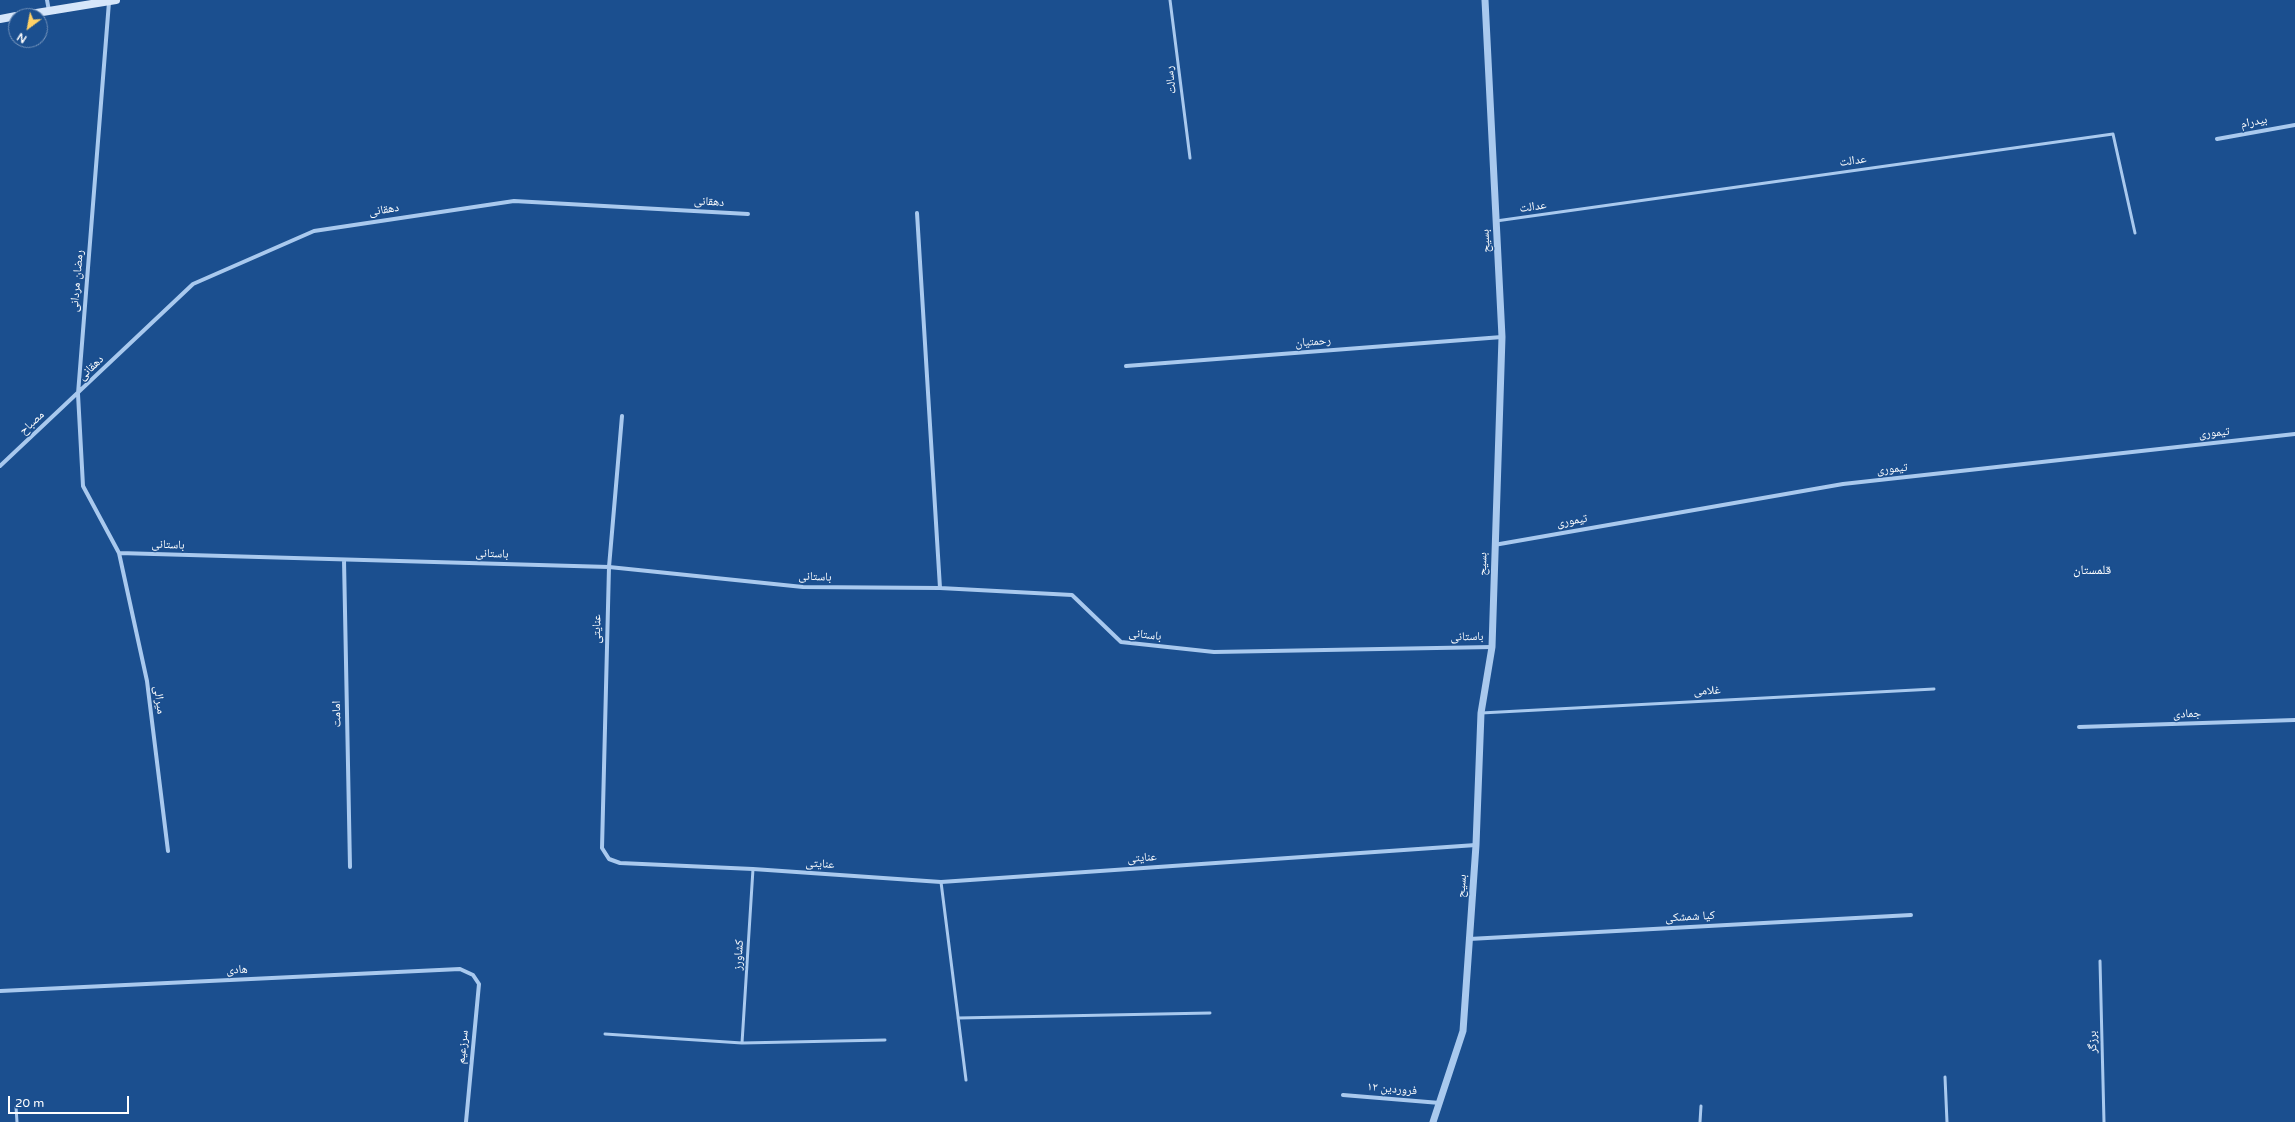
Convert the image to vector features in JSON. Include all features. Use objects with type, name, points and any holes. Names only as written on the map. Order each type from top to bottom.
[{"type":"main road","points":[[49,11],[113,1]]},
{"type":"street","points":[[47,0],[49,11]]},
{"type":"street","name":"بسیح","points":[[1433,1122],[1463,1031],[1476,845],[1481,713],[1492,647],[1494,545],[1502,337],[1485,0]]},
{"type":"street","name":"رمضان مردانی","points":[[113,1],[78,394],[83,486],[119,553]]},
{"type":"street","name":"بیدرام","points":[[2217,140],[2295,125]]},
{"type":"street","name":"دهقانی","points":[[78,394],[193,284],[314,231],[514,201],[748,214]]},
{"type":"street","points":[[917,213],[940,588]]},
{"type":"street","name":"رحمتیان","points":[[1126,366],[1502,337]]},
{"type":"street","name":"مصباح","points":[[0,466],[78,394]]},
{"type":"street","name":"عنایتی","points":[[622,416],[609,568],[602,848],[609,859],[620,863],[753,869],[941,882],[1476,845]]},
{"type":"street","name":"تیموری","points":[[1494,545],[1843,484],[2295,434]]},
{"type":"street","name":"باستانی","points":[[119,553],[609,568],[803,587],[940,588],[1072,595],[1121,642],[1214,652],[1492,647]]},
{"type":"street","name":"میرالی","points":[[119,553],[147,681],[168,851]]},
{"type":"street","name":"امامت","points":[[344,560],[350,867]]},
{"type":"street","name":"جمادی","points":[[2079,727],[2295,720]]},
{"type":"street","name":"کیا شمشکی","points":[[1470,939],[1911,915]]},
{"type":"street","name":"هادی","points":[[0,991],[460,969],[473,975]]},
{"type":"street","name":"سرزعیم","points":[[466,1122],[479,984],[473,975]]},
{"type":"street","name":"۱۲ فروردین","points":[[1342,1095],[1440,1104]]},
{"type":"lane","name":"رسالت","points":[[1170,0],[1190,158]]},
{"type":"lane","name":"عدالت","points":[[1496,221],[2113,134],[2135,233]]},
{"type":"lane","name":"غلامی","points":[[1481,713],[1934,688]]},
{"type":"lane","name":"کشاورز","points":[[742,1043],[753,869]]},
{"type":"lane","points":[[941,882],[966,1080]]},
{"type":"lane","name":"برزگر","points":[[2100,961],[2104,1122]]},
{"type":"lane","points":[[958,1018],[1210,1013]]},
{"type":"lane","points":[[605,1034],[742,1043],[885,1040]]},
{"type":"lane","points":[[1945,1077],[1947,1122]]},
{"type":"lane","points":[[1700,1122],[1701,1106]]},
{"type":"lane","points":[[16,1108],[17,1122]]},
{"type":"district","name":"قلمستان","points":[[2092,571]]}]
